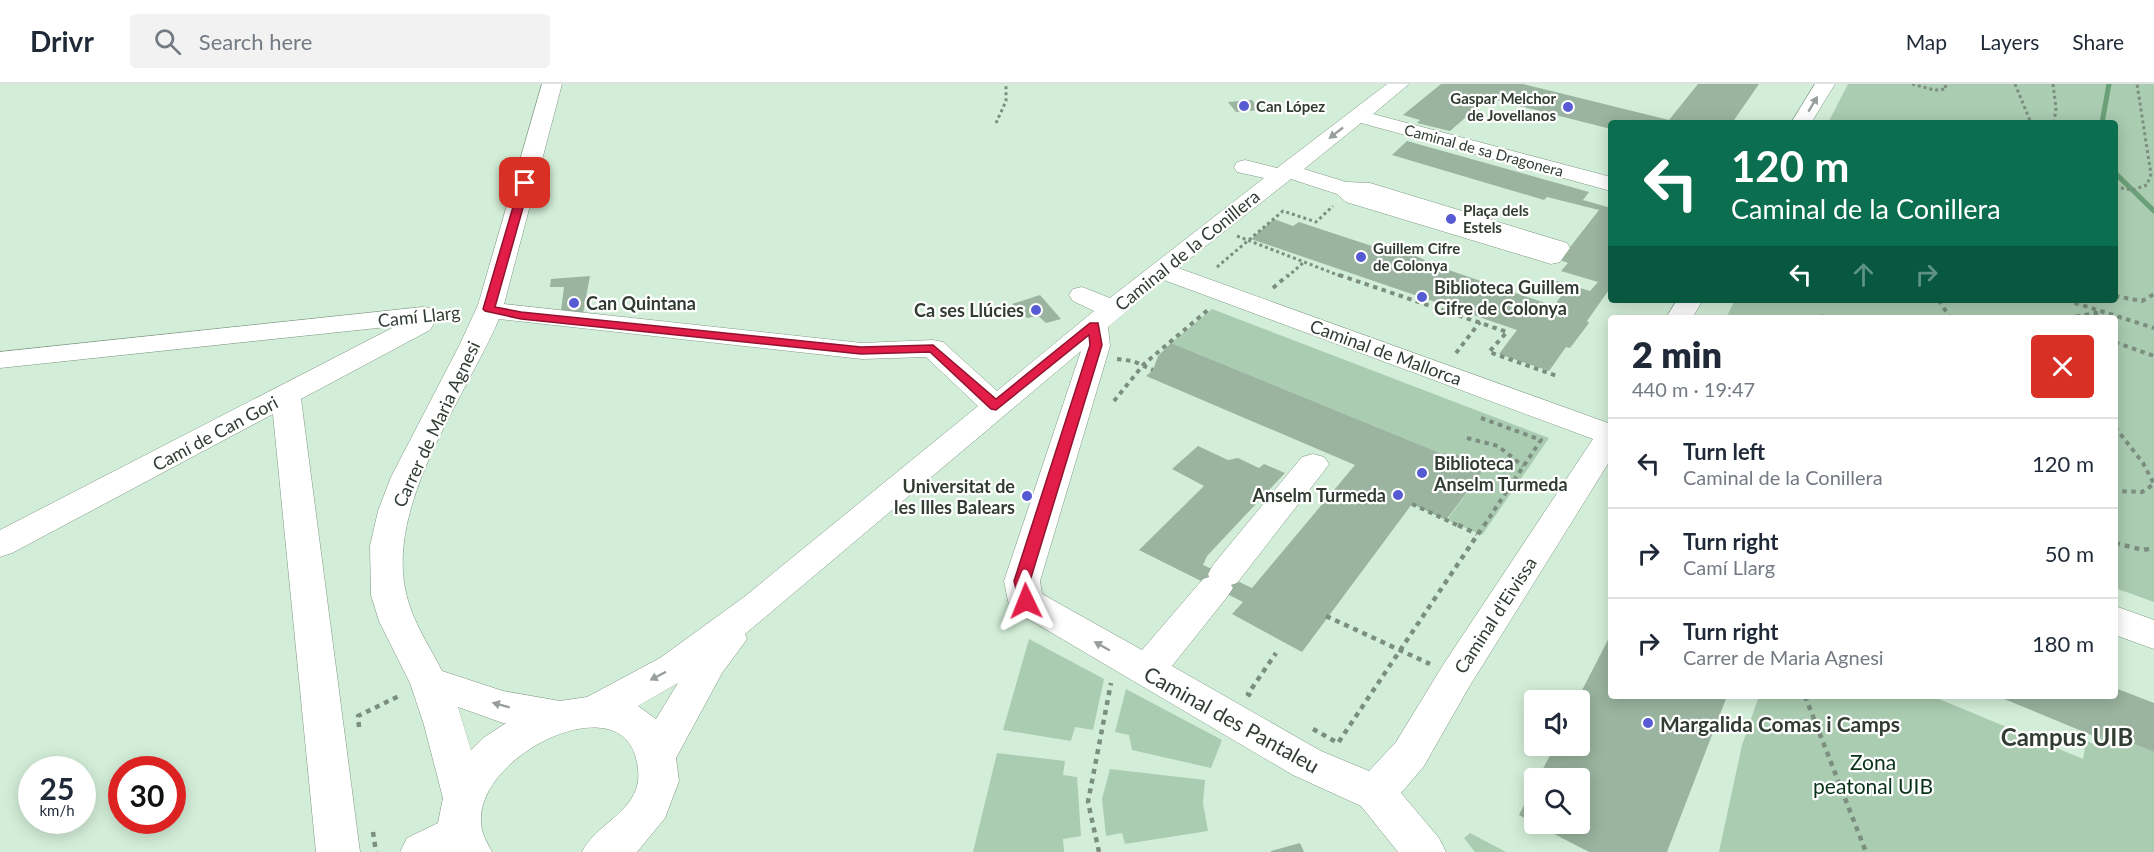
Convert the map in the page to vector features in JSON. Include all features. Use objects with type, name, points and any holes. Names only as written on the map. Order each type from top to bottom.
[{"type":"street","name":"Carrer de Maria Agnesi","points":[[465,827],[448,736],[429,682],[391,610],[386,578],[394,514],[430,427],[489,309],[552,84]]},
{"type":"street","name":"Caminal de la Conillera","points":[[757,606],[1160,270],[1399,84]]},
{"type":"street","points":[[1803,120],[1825,84]]},
{"type":"street","name":"Caminal de sa Dragonera","points":[[1357,116],[1608,183]]},
{"type":"street","points":[[1245,168],[1284,173],[1342,195],[1354,196],[1551,257],[1558,248],[1362,188],[1342,195]]},
{"type":"street","name":"Caminal de Mallorca","points":[[1160,270],[1608,434]]},
{"type":"street","points":[[1082,295],[1103,318],[1092,358]]},
{"type":"street","points":[[489,309],[521,315],[861,351],[933,348],[996,406]]},
{"type":"street","name":"Camí Llarg","points":[[0,360],[426,315]]},
{"type":"street","name":"Camí de Can Gori","points":[[0,545],[420,324],[426,315]]},
{"type":"street","name":"Caminal des Pantaleu","points":[[1092,358],[1022,581],[1026,601],[1307,763],[1376,793],[1424,852]]},
{"type":"street","points":[[286,395],[338,852]]},
{"type":"street","name":"Caminal d'Eivissa","points":[[1376,793],[1410,754],[1456,676],[1608,440]]},
{"type":"street","points":[[1133,663],[1220,581],[1313,464]]},
{"type":"street","points":[[422,852],[465,827],[477,769],[500,746],[528,727],[576,714],[673,668],[757,606]]},
{"type":"street","points":[[658,753],[709,663],[757,606]]},
{"type":"street","points":[[2118,621],[2154,635]]},
{"type":"street","points":[[429,682],[503,707],[576,714],[616,715],[635,723],[649,736],[658,753],[660,774],[654,797],[640,820],[620,842],[604,852]]},
{"type":"path","points":[[996,123],[1006,102],[1006,84]]},
{"type":"path","points":[[1912,84],[1934,90],[1946,89],[1945,84]]},
{"type":"path","points":[[2015,84],[2030,120]]},
{"type":"path","points":[[2053,84],[2056,108],[2054,120]]},
{"type":"path","points":[[2118,188],[2132,190],[2147,185],[2151,174],[2137,84]]},
{"type":"path","points":[[1217,267],[1283,211],[1316,222],[1342,195]]},
{"type":"path","points":[[1213,228],[1380,291],[1507,332],[1489,352],[1557,375]]},
{"type":"path","points":[[1273,288],[1304,262]]},
{"type":"path","points":[[2118,297],[2142,301],[2154,294]]},
{"type":"path","points":[[2075,303],[2113,315]]},
{"type":"path","points":[[1114,401],[1143,365],[1212,307]]},
{"type":"path","points":[[2085,315],[2103,312]]},
{"type":"path","points":[[2118,317],[2154,328]]},
{"type":"path","points":[[1456,352],[1480,322]]},
{"type":"path","points":[[2118,343],[2154,356]]},
{"type":"path","points":[[1092,358],[1129,361],[1152,370]]},
{"type":"path","points":[[1308,727],[1338,743],[1541,440],[1481,418]]},
{"type":"path","points":[[2118,431],[2143,463],[2154,484],[2142,492],[2118,491]]},
{"type":"path","points":[[1467,438],[1498,444],[1523,466]]},
{"type":"path","points":[[1412,504],[1477,534]]},
{"type":"path","points":[[2118,544],[2143,550],[2154,548]]},
{"type":"path","points":[[1326,616],[1456,676]]},
{"type":"path","points":[[1258,700],[1248,694],[1276,653]]},
{"type":"path","points":[[1099,852],[1088,802],[1112,682],[1133,663]]},
{"type":"path","points":[[360,737],[358,716],[429,682]]},
{"type":"path","points":[[1805,699],[1866,852]]},
{"type":"path","points":[[370,821],[376,852]]},
{"type":"green space","points":[[1848,84],[2154,84],[2154,602],[2118,589],[2118,315],[1728,315],[1734,303],[2118,303],[2118,120],[1830,120]]},
{"type":"green space","points":[[1212,309],[1549,438],[1482,535],[1447,520],[1481,474],[1473,460],[1463,456],[1445,455],[1171,343]]},
{"type":"green space","points":[[1029,639],[1104,679],[1093,730],[1075,727],[1071,741],[1003,730]]},
{"type":"green space","points":[[1126,689],[1222,740],[1211,768],[1132,750],[1129,735],[1115,732]]},
{"type":"green space","name":"Zona peatonal UIB","points":[[1758,699],[1939,699],[2083,759],[2086,741],[2099,746],[2103,732],[2154,752],[2154,852],[1719,852],[1742,745]]},
{"type":"green space","points":[[997,753],[1065,761],[1063,775],[1077,777],[1081,836],[1063,839],[1064,852],[973,852]]},
{"type":"green space","points":[[1110,769],[1205,780],[1203,803],[1208,831],[1125,844],[1122,833],[1106,836],[1102,799]]},
{"type":"green space","points":[[1470,833],[1506,852],[1475,852],[1464,838]]},
{"type":"building","name":"Gaspar Melchor de Jovellanos","points":[[1441,84],[1523,84],[1669,120],[1608,120],[1608,128],[1488,98],[1450,131],[1417,123],[1420,120],[1403,115]]},
{"type":"building","name":"Gaspar Melchor de Jovellanos","points":[[1698,84],[1759,84],[1734,120],[1669,120]]},
{"type":"building","name":"Can López","points":[[1252,100],[1259,110],[1236,112],[1228,102]]},
{"type":"building","name":"Guillem Cifre de Colonya","points":[[1407,141],[1589,192],[1583,200],[1608,207],[1608,291],[1587,321],[1589,323],[1570,348],[1566,347],[1549,371],[1499,354],[1517,330],[1251,239],[1274,219],[1293,226],[1299,222],[1387,251],[1416,256],[1437,266],[1554,306],[1564,292],[1551,287],[1557,281],[1590,291],[1598,282],[1561,271],[1568,263],[1560,260],[1599,210],[1547,197],[1544,200],[1392,155]]},
{"type":"building","name":"Can Quintana","points":[[590,276],[582,319],[560,318],[564,287],[550,287],[551,279]]},
{"type":"building","name":"Ca ses Llúcies","points":[[1040,295],[1061,319],[1046,323],[1038,316],[1027,318],[1012,304]]},
{"type":"building","name":"Anselm Turmeda","points":[[1171,343],[1445,455],[1456,454],[1465,457],[1480,466],[1481,474],[1446,520],[1412,504],[1302,652],[1232,614],[1243,602],[1139,550],[1204,486],[1172,469],[1198,446],[1228,460],[1238,458],[1259,468],[1264,464],[1285,473],[1207,556],[1203,565],[1252,588],[1355,465],[1146,376],[1153,370],[1158,356]]},
{"type":"building","name":"Margalida Comas i Camps","points":[[1608,640],[1608,699],[1726,699],[1667,852],[1589,852],[1554,834],[1590,834],[1590,768],[1543,768],[1550,756],[1590,756],[1590,690],[1582,690]]},
{"type":"building","points":[[2118,689],[2154,703],[2154,752],[2103,732],[2101,739],[2004,699],[2118,699]]},
{"type":"building","points":[[1524,805],[1524,818],[1519,815]]},
{"type":"building","points":[[1300,843],[1304,852],[1271,852],[1271,851]]},
{"type":"waterway","points":[[2103,120],[2109,84]]},
{"type":"waterway","points":[[2118,176],[2154,211]]},
{"type":"place","name":"Can López","points":[[1244,106]]},
{"type":"place","name":"Gaspar Melchor de Jovellanos","points":[[1568,107]]},
{"type":"place","name":"Plaça dels Estels","points":[[1451,219]]},
{"type":"place","name":"Guillem Cifre de Colonya","points":[[1361,257]]},
{"type":"place","name":"Biblioteca Guillem Cifre de Colonya","points":[[1422,297]]},
{"type":"place","name":"Can Quintana","points":[[574,303]]},
{"type":"place","name":"Ca ses Llúcies","points":[[1036,310]]},
{"type":"place","name":"Biblioteca Anselm Turmeda","points":[[1422,473]]},
{"type":"place","name":"Anselm Turmeda","points":[[1398,495]]},
{"type":"place","name":"Universitat de les Illes Balears","points":[[1027,496]]},
{"type":"place","name":"Margalida Comas i Camps","points":[[1648,723]]},
{"type":"district","name":"Campus UIB","points":[[2067,736]]},
{"type":"route","points":[[525,183],[489,309],[521,315],[861,351],[933,348],[996,406],[1094,325],[1096,345],[1022,581],[1026,601]]}]
